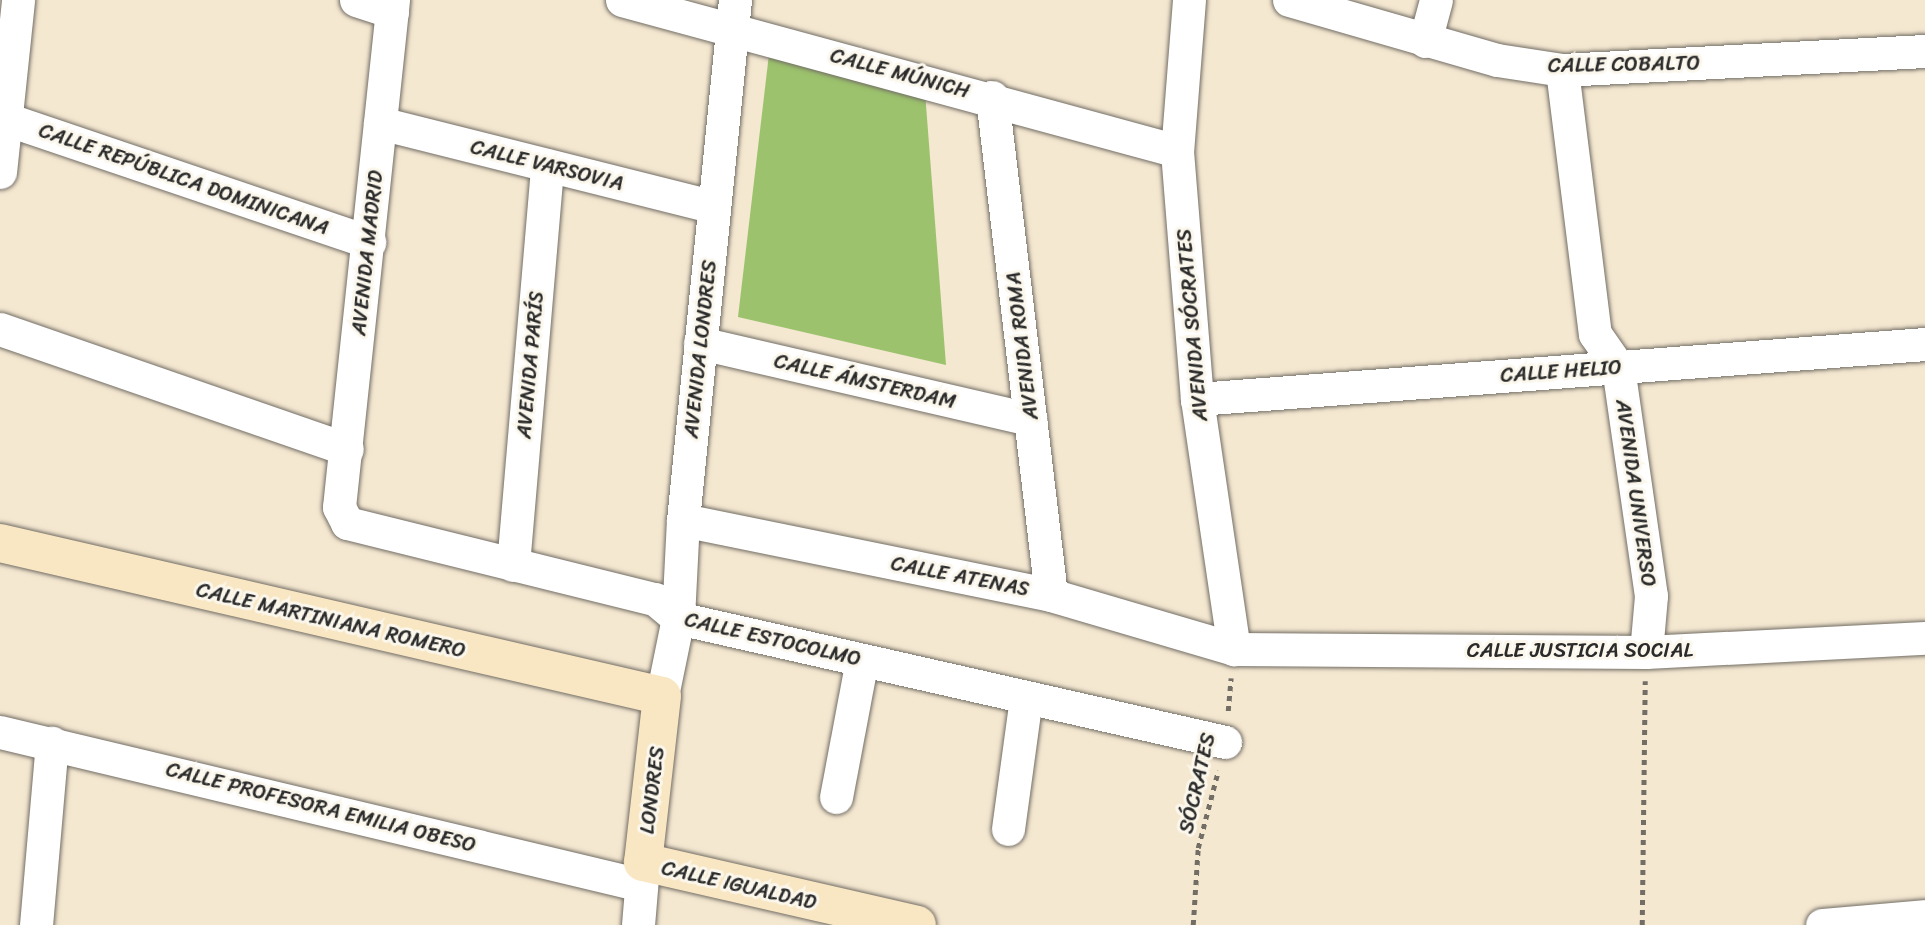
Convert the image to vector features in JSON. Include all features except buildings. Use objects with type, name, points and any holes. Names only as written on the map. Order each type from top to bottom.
[{"type":"street","points":[[0,172],[3,118],[19,0]]},
{"type":"street","points":[[356,0],[393,6]]},
{"type":"street","name":"CALLE MÚNICH","points":[[622,0],[733,15],[992,97],[1177,151]]},
{"type":"street","name":"AVENIDA SÓCRATES","points":[[1189,0],[1177,151],[1197,399],[1234,649]]},
{"type":"street","name":"CALLE COBALTO","points":[[1289,0],[1425,41],[1562,70],[1925,51]]},
{"type":"street","points":[[1425,41],[1436,0]]},
{"type":"street","name":"AVENIDA MADRID","points":[[340,507],[393,6]]},
{"type":"street","name":"AVENIDA LONDRES","points":[[662,696],[678,618],[683,520],[733,15]]},
{"type":"street","name":"AVENIDA UNIVERSO","points":[[1562,70],[1595,334],[1618,367],[1651,596],[1646,652]]},
{"type":"street","name":"AVENIDA ROMA","points":[[992,97],[1051,595]]},
{"type":"street","name":"CALLE REPÚBLICA DOMINICANA","points":[[3,118],[369,242]]},
{"type":"street","name":"CALLE VARSOVIA","points":[[380,123],[714,207]]},
{"type":"street","name":"AVENIDA PARÍS","points":[[513,565],[547,165]]},
{"type":"street","points":[[0,329],[347,449]]},
{"type":"street","name":"CALLE ÁMSTERDAM","points":[[700,343],[1030,419]]},
{"type":"street","name":"CALLE HELIO","points":[[1197,399],[1925,344]]},
{"type":"street","name":"CALLE ESTOCOLMO","points":[[340,507],[347,523],[356,528],[655,599],[678,618],[1225,742]]},
{"type":"street","name":"CALLE ATENAS","points":[[683,520],[1051,595],[1234,649]]},
{"type":"street","name":"CALLE MARTINIANA ROMERO","points":[[0,543],[662,696]]},
{"type":"street","name":"CALLE JUSTICIA SOCIAL","points":[[1234,649],[1646,652],[1925,638]]},
{"type":"street","points":[[836,797],[862,660]]},
{"type":"street","name":"LONDRES","points":[[638,925],[662,696]]},
{"type":"street","points":[[1008,829],[1026,698]]},
{"type":"street","name":"CALLE PROFESORA EMILIA OBESO","points":[[0,732],[642,873]]},
{"type":"street","points":[[36,925],[52,743]]},
{"type":"street","name":"CALLE IGUALDAD","points":[[642,873],[818,914],[917,925]]},
{"type":"street","points":[[1824,925],[1925,916]]},
{"type":"path","name":"SÓCRATES","points":[[1193,925],[1198,848],[1225,742],[1234,649]]},
{"type":"path","points":[[1642,925],[1646,652]]},
{"type":"green space","points":[[769,54],[925,92],[946,365],[738,317]]}]
